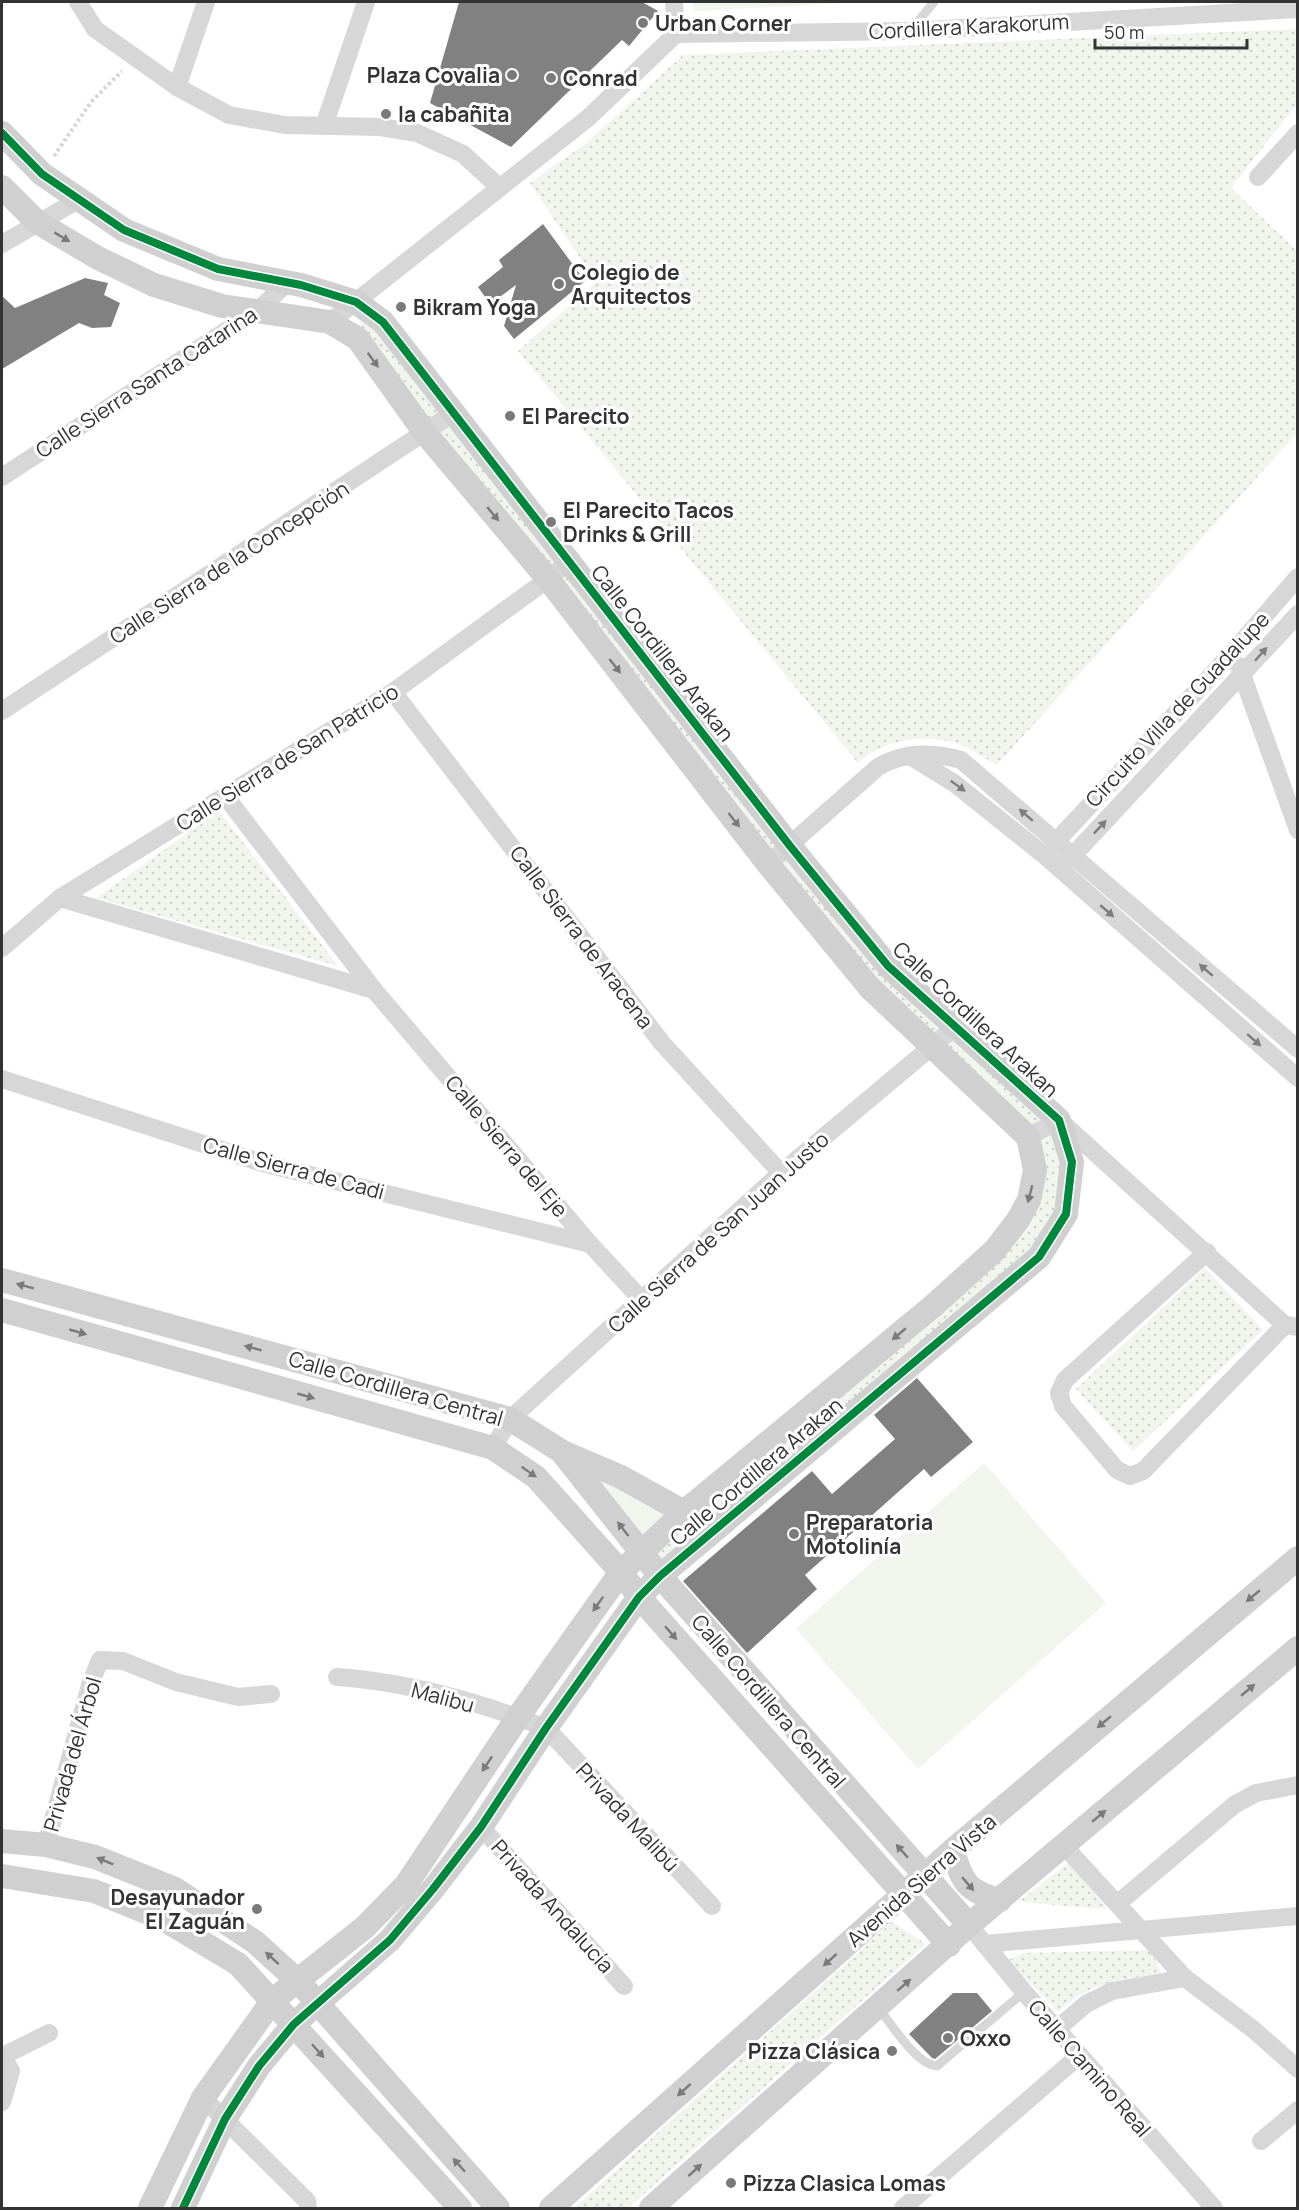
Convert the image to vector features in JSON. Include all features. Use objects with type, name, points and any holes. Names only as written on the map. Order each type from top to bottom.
[{"type":"street","points":[[78,2],[94,29],[177,87],[229,115],[285,125],[380,126],[417,133],[463,154],[499,187]]},
{"type":"street","points":[[177,87],[206,2]]},
{"type":"street","points":[[324,126],[366,2]]},
{"type":"street","points":[[330,322],[588,118],[676,34],[674,2]]},
{"type":"street","name":"Cordillera Karakorum","points":[[676,34],[910,31],[1298,9]]},
{"type":"street","name":"Calle Cordillera Arakan","points":[[2,133],[42,174],[124,230],[218,269],[287,283],[356,302],[383,322],[790,846],[888,966],[1059,1120],[1072,1161],[1066,1214],[1039,1257],[660,1576],[639,1597],[546,1728],[482,1827],[390,1940],[314,2003],[259,2066],[225,2119],[183,2208]]},
{"type":"street","points":[[1258,177],[1298,133]]},
{"type":"street","points":[[2,187],[37,222],[98,258],[154,285],[222,306],[330,322],[358,339],[425,433],[548,579],[768,864],[870,988],[1028,1137],[1059,1120],[1291,1326],[1143,1471],[1130,1476],[1117,1470],[1063,1406],[1059,1393],[1065,1380],[1207,1252]]},
{"type":"street","points":[[2,244],[78,200]]},
{"type":"street","name":"Calle Sierra Santa Catarina","points":[[2,477],[258,310],[287,283]]},
{"type":"street","name":"Calle Sierra de la Concepción","points":[[2,711],[455,412]]},
{"type":"street","name":"Calle Sierra de San Patricio","points":[[2,948],[60,898],[393,692],[548,579],[569,561]]},
{"type":"street","name":"Circuito Villa de Guadalupe","points":[[1050,848],[1234,651],[1298,577]]},
{"type":"street","name":"Circuito Villa de Guadalupe","points":[[1060,870],[1298,614]]},
{"type":"street","points":[[1234,651],[1298,830]]},
{"type":"street","name":"Calle Sierra de Aracena","points":[[393,692],[662,1043],[781,1173]]},
{"type":"street","points":[[768,864],[878,766],[892,758],[908,755],[945,755],[969,764],[1050,848],[1060,870],[1298,1078]]},
{"type":"street","name":"Calle Sierra del Eje","points":[[226,797],[374,990],[590,1244],[642,1300]]},
{"type":"street","points":[[1050,848],[1073,855],[1298,1049]]},
{"type":"street","points":[[60,898],[374,990]]},
{"type":"street","name":"Calle Sierra de San Juan Justo","points":[[493,1448],[510,1419],[781,1173],[955,1027]]},
{"type":"street","name":"Calle Sierra de Cadi","points":[[2,1079],[262,1163],[590,1244]]},
{"type":"street","name":"Calle Cordillera Arakan","points":[[150,2208],[203,2098],[273,2000],[365,1927],[406,1885],[518,1717],[621,1572],[684,1512],[933,1306],[994,1251],[1018,1220],[1029,1200],[1035,1170],[1028,1137]]},
{"type":"street","name":"Calle Cordillera Central","points":[[2,1280],[510,1419],[561,1451],[660,1576],[924,1877],[969,1925]]},
{"type":"street","points":[[50,1324],[59,1294]]},
{"type":"street","name":"Calle Cordillera Central","points":[[2,1310],[493,1448],[536,1477],[902,1896],[941,1952]]},
{"type":"street","points":[[561,1451],[621,1477],[684,1512]]},
{"type":"street","name":"Avenida Sierra Vista","points":[[551,2208],[953,1850],[1298,1558]]},
{"type":"street","points":[[651,2208],[969,1925],[1298,1648]]},
{"type":"street","name":"Privada del Árbol","points":[[46,1845],[91,1682],[100,1660],[123,1661],[176,1682],[238,1697],[271,1694]]},
{"type":"street","name":"Malibu","points":[[337,1677],[384,1681],[518,1717],[546,1728]]},
{"type":"street","name":"Privada Malibú","points":[[546,1728],[712,1906]]},
{"type":"street","points":[[1118,1903],[1234,1805],[1256,1793],[1298,1785]]},
{"type":"street","name":"Privada Andalucía","points":[[482,1827],[624,1986]]},
{"type":"street","points":[[2,1841],[46,1845],[95,1857],[175,1889],[255,1942],[297,1981],[314,2003],[498,2208]]},
{"type":"street","points":[[1064,1846],[1185,1978],[1254,2031],[1298,2069]]},
{"type":"street","points":[[953,1850],[962,1879],[971,1890],[1000,1900]]},
{"type":"street","points":[[2,1876],[94,1891],[163,1919],[238,1964],[460,2208]]},
{"type":"street","points":[[883,1913],[912,1921],[926,1934],[931,1946],[941,1952]]},
{"type":"street","points":[[984,1944],[1298,1916]]},
{"type":"street","name":"Calle Camino Real","points":[[969,1925],[1024,1992],[1214,2208]]},
{"type":"street","points":[[1057,2029],[1086,2004],[1112,1991],[1185,1978]]},
{"type":"street","points":[[2,2102],[11,2072],[2,2056],[49,2033]]},
{"type":"street","points":[[903,2208],[1080,2055]]},
{"type":"street","points":[[203,2098],[307,2201],[308,2208]]},
{"type":"street","points":[[1261,2140],[1298,2110]]},
{"type":"lane","points":[[910,31],[934,2]]},
{"type":"lane","points":[[878,2007],[918,2058],[928,2066],[937,2066],[1024,1992]]},
{"type":"path","points":[[42,174],[91,102],[136,58]]},
{"type":"shaded area","points":[[693,2],[864,2],[694,11]]},
{"type":"shaded area","points":[[1297,29],[1297,104],[1231,188],[1297,251],[1297,433],[997,765],[961,745],[929,739],[903,741],[879,748],[858,763],[518,351],[596,282],[530,183],[585,144],[683,55]]},
{"type":"shaded area","points":[[369,317],[789,850],[1058,1123],[1063,1214],[1036,1257],[660,1566],[648,1552],[992,1259],[1037,1163],[866,979],[354,329]]},
{"type":"shaded area","points":[[219,811],[338,966],[96,898]]},
{"type":"shaded area","points":[[1205,1268],[1263,1330],[1133,1451],[1076,1389]]},
{"type":"shaded area","points":[[561,1451],[684,1512],[641,1552]]},
{"type":"shaded area","points":[[984,1463],[1106,1603],[918,1769],[796,1629]]},
{"type":"shaded area","points":[[1069,1862],[1107,1909],[1018,1902]]},
{"type":"shaded area","points":[[892,1922],[926,1944],[628,2208],[574,2208]]},
{"type":"shaded area","points":[[1151,1950],[1161,1973],[1093,1988],[1081,1994],[1058,2012],[1008,1960],[1024,1953]]},
{"type":"building","name":"Plaza Covalia","points":[[459,2],[642,2],[658,11],[629,46],[622,40],[511,147],[430,103]]},
{"type":"building","name":"Colegio de Arquitectos","points":[[543,224],[585,281],[514,339],[504,326],[516,285],[490,304],[478,287],[503,267],[499,260]]},
{"type":"building","points":[[85,278],[108,283],[104,295],[120,303],[111,327],[92,328],[79,323],[2,369],[2,296],[15,308]]},
{"type":"building","name":"Preparatoria Motolinía","points":[[917,1378],[973,1442],[931,1477],[924,1469],[805,1575],[817,1589],[747,1653],[683,1581],[812,1471],[832,1494],[895,1439],[874,1415]]},
{"type":"building","name":"Oxxo","points":[[953,1993],[977,1993],[992,2011],[935,2059],[909,2034]]},
{"type":"cycle path","points":[[2,133],[42,174],[124,230],[218,269],[301,285],[356,302],[383,322],[790,846],[888,966],[1059,1120],[1072,1162],[1066,1214],[1039,1257],[660,1576],[639,1597],[546,1728],[481,1827],[433,1889],[390,1940],[294,2024],[259,2066],[225,2119],[183,2208]]},
{"type":"place","name":"Urban Corner","points":[[643,23]]},
{"type":"place","name":"Plaza Covalia","points":[[512,75]]},
{"type":"place","name":"Conrad","points":[[551,78]]},
{"type":"place","name":"la cabañita","points":[[386,114]]},
{"type":"place","name":"Colegio de Arquitectos","points":[[559,284]]},
{"type":"place","name":"Bikram Yoga","points":[[401,307]]},
{"type":"place","name":"El Parecito","points":[[510,416]]},
{"type":"place","name":"El Parecito Tacos Drinks & Grill","points":[[551,522]]},
{"type":"place","name":"Preparatoria Motolinía","points":[[794,1534]]},
{"type":"place","name":"Desayunador El Zaguán","points":[[257,1909]]},
{"type":"place","name":"Oxxo","points":[[948,2038]]},
{"type":"place","name":"Pizza Clásica","points":[[892,2051]]},
{"type":"place","name":"Pizza Clasica Lomas","points":[[731,2183]]}]
